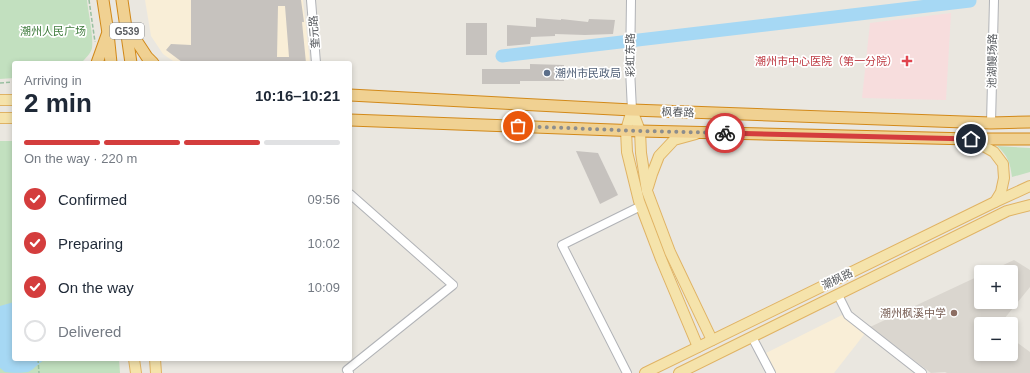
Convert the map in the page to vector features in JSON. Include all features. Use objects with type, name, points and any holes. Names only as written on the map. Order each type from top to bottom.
[{"type":"highway","name":"G539","points":[[103,0],[111,61]]},
{"type":"highway","name":"G539","points":[[122,0],[131,61]]},
{"type":"highway","points":[[126,25],[151,61]]},
{"type":"highway","points":[[97,61],[108,33]]},
{"type":"highway","name":"枫春路","points":[[352,96],[632,110],[991,123],[1030,122]]},
{"type":"highway","name":"枫春路","points":[[352,120],[699,133],[1030,139]]},
{"type":"main road","points":[[0,100],[12,100]]},
{"type":"main road","points":[[632,110],[626,130],[627,152],[641,206],[661,259],[698,347]]},
{"type":"main road","points":[[632,110],[640,131],[641,153],[647,191],[670,252],[712,340]]},
{"type":"main road","points":[[0,118],[12,118]]},
{"type":"main road","points":[[647,191],[659,156],[674,140],[699,133]]},
{"type":"main road","points":[[971,139],[994,152],[1003,164],[1004,178],[1001,192],[995,202]]},
{"type":"main road","name":"潮枫路","points":[[645,373],[1030,186]]},
{"type":"main road","name":"潮枫路","points":[[682,372],[1007,211],[1030,205]]},
{"type":"main road","points":[[134,361],[136,373]]},
{"type":"main road","points":[[155,361],[156,373]]},
{"type":"street","name":"奎元路","points":[[312,0],[316,61]]},
{"type":"street","name":"彩虹东路","points":[[631,0],[630,69],[632,110]]},
{"type":"street","name":"池湖鳗场路","points":[[991,123],[994,0]]},
{"type":"street","points":[[349,373],[347,370],[453,286],[352,196]]},
{"type":"street","points":[[627,373],[562,245],[641,206]]},
{"type":"street","points":[[838,295],[848,316],[922,373]]},
{"type":"street","points":[[752,337],[772,373]]},
{"type":"path","points":[[89,0],[95,44]]},
{"type":"path","points":[[0,83],[12,82]]},
{"type":"path","points":[[38,361],[39,373]]},
{"type":"shaded area","points":[[145,0],[303,0],[310,61],[173,61],[163,54],[151,36]]},
{"type":"shaded area","name":"潮州市中心医院（第一分院）","points":[[951,13],[946,100],[862,98],[870,23]]},
{"type":"shaded area","name":"潮州枫溪中学","points":[[1014,260],[1030,270],[1030,287],[1018,302],[1018,265],[1003,265]]},
{"type":"shaded area","name":"潮州枫溪中学","points":[[974,278],[974,309],[1012,309],[1006,317],[974,317],[974,361],[1018,361],[1018,343],[1030,352],[1030,373],[931,373],[870,327]]},
{"type":"shaded area","points":[[850,311],[870,327],[834,373],[773,373],[764,354]]},
{"type":"green space","name":"潮州人民广场","points":[[0,0],[87,0],[92,48],[88,56],[83,61],[12,61],[12,78],[0,79]]},
{"type":"green space","points":[[0,141],[12,141],[12,361],[119,361],[120,373],[0,373]]},
{"type":"green space","points":[[997,146],[1030,148],[1030,172],[1012,177],[1008,160]]},
{"type":"water","points":[[12,303],[12,361],[43,361],[28,372],[4,372],[0,368],[0,306]]},
{"type":"building","points":[[191,0],[301,0],[304,22],[302,22],[306,61],[181,61],[166,50],[171,44],[191,45]],"holes":[[[278,6],[285,6],[289,57],[277,57]]]},
{"type":"building","points":[[536,18],[588,22],[589,19],[615,20],[613,34],[555,34],[555,36],[531,37],[530,44],[507,46],[507,25],[536,27]]},
{"type":"building","points":[[466,23],[487,23],[487,55],[466,55]]},
{"type":"building","points":[[530,64],[564,65],[564,81],[520,81],[520,84],[482,84],[482,69],[530,69]]},
{"type":"building","points":[[576,151],[598,153],[618,195],[600,204]]},
{"type":"waterway","points":[[502,56],[970,1]]},
{"type":"way so far","points":[[518,126],[725,133]]},
{"type":"place","name":"潮州市中心医院（第一分院）","points":[[907,61]]},
{"type":"place","name":"潮州市民政局","points":[[547,73]]},
{"type":"place","name":"潮州枫溪中学","points":[[954,313]]},
{"type":"route","points":[[725,133],[971,139]]}]
